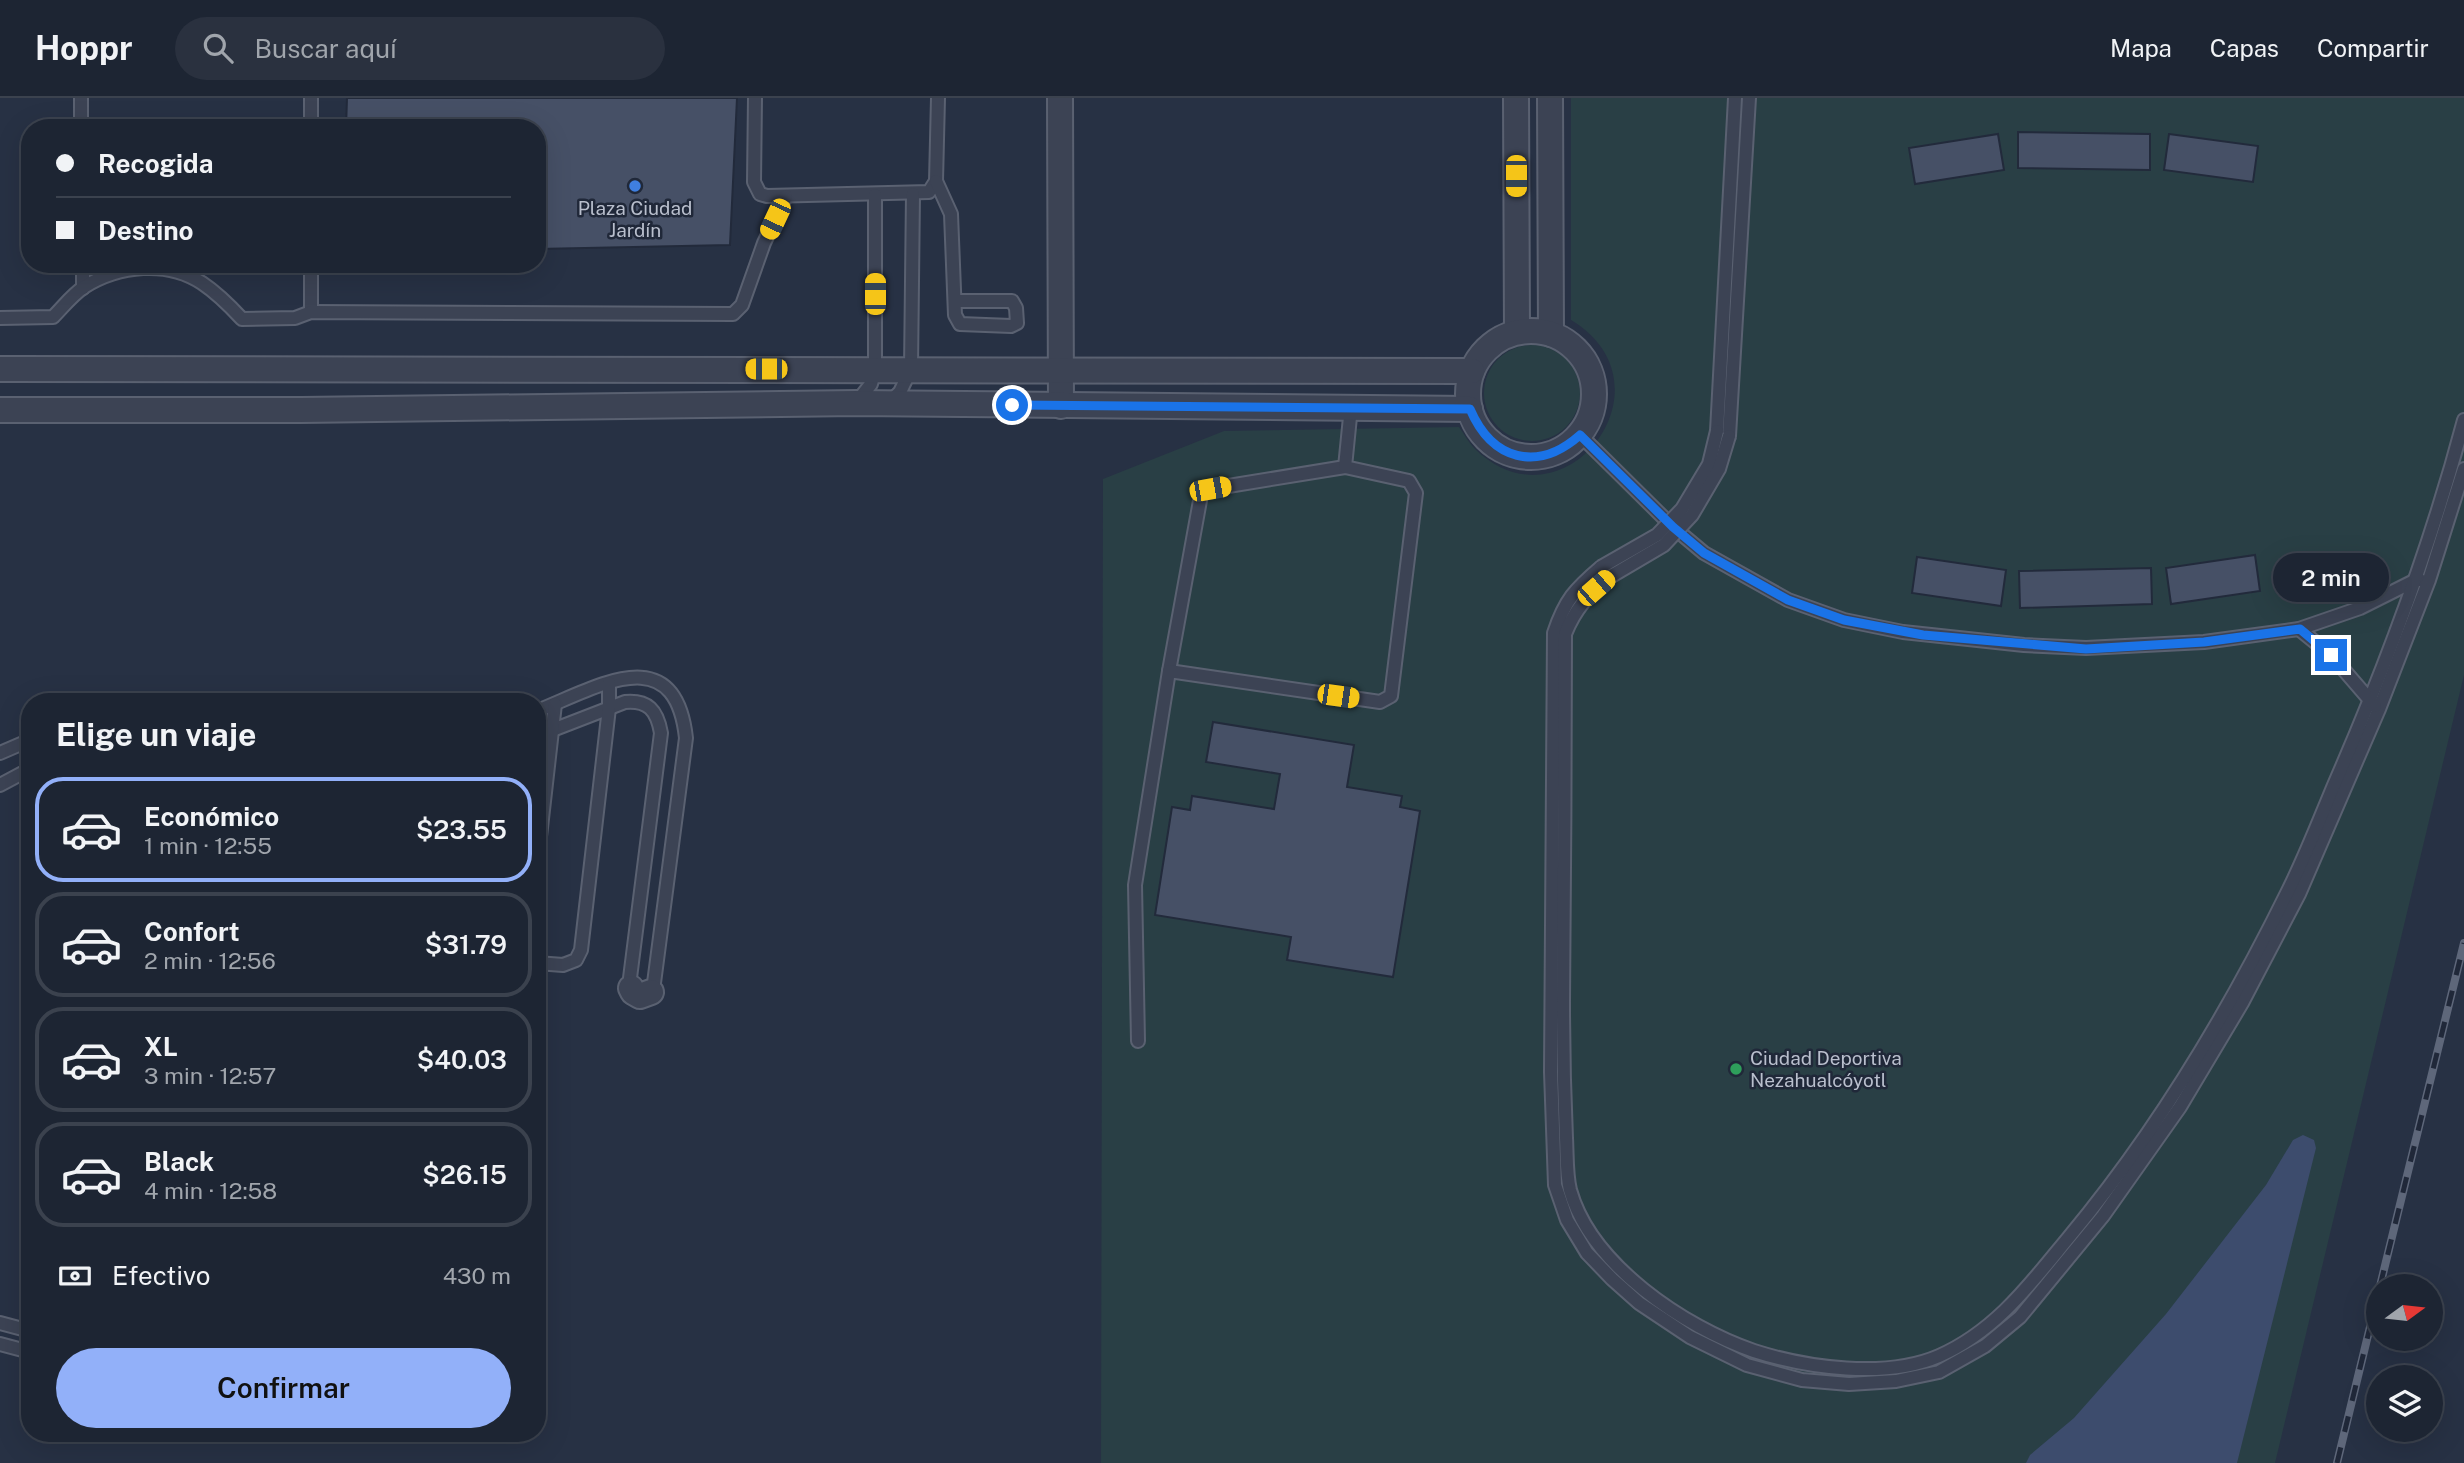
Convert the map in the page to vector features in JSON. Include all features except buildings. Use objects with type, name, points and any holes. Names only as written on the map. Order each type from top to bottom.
[{"type":"street","points":[[1060,98],[1061,406]]},
{"type":"street","points":[[1516,98],[1517,332]]},
{"type":"street","points":[[1550,98],[1551,334]]},
{"type":"street","points":[[1536,330],[1551,334],[1572,346],[1585,361],[1593,379],[1595,398],[1590,418],[1580,435],[1565,448],[1547,455],[1527,457],[1508,452],[1491,443],[1478,427],[1470,409],[1468,390],[1472,371],[1480,357],[1502,337],[1536,330]]},
{"type":"street","points":[[0,369],[1472,371]]},
{"type":"street","points":[[301,410],[302,370]]},
{"type":"street","points":[[0,410],[301,410],[856,403],[1470,409]]},
{"type":"lane","points":[[81,98],[81,119]]},
{"type":"lane","points":[[311,98],[311,119]]},
{"type":"lane","points":[[755,98],[754,183],[760,194],[913,194],[929,192],[936,181]]},
{"type":"lane","points":[[938,98],[936,181],[951,214],[954,301],[955,314],[960,324],[1012,326],[1017,323],[1016,307],[1012,301],[954,301]]},
{"type":"lane","points":[[1723,434],[1735,98]]},
{"type":"lane","points":[[1749,98],[1719,469],[1692,515],[1664,545],[1604,572],[1573,615],[1565,634],[1563,1072],[1568,1185],[1579,1216],[1598,1245],[1647,1293],[1697,1325],[1751,1350],[1803,1364],[1849,1368],[1894,1367],[1936,1358],[1977,1335],[2012,1306],[2094,1208],[2169,1100],[2232,997],[2288,890],[2375,705],[2464,470]]},
{"type":"lane","points":[[889,403],[900,392],[911,369],[913,194]]},
{"type":"lane","points":[[856,403],[871,384],[875,369],[875,195]]},
{"type":"lane","points":[[180,273],[201,282],[242,319],[295,318],[311,312],[733,314],[742,305],[764,243],[786,196]]},
{"type":"lane","points":[[83,273],[83,288]]},
{"type":"lane","points":[[0,318],[53,317],[83,288],[118,273]]},
{"type":"lane","points":[[311,273],[311,312]]},
{"type":"lane","points":[[1345,467],[1351,407]]},
{"type":"lane","points":[[2422,580],[2464,420]]},
{"type":"lane","points":[[1580,435],[1673,527],[1704,553],[1788,600],[1844,620],[1903,632],[2086,649],[2204,642],[2300,629],[2360,608],[2422,580]]},
{"type":"lane","points":[[1138,1041],[1135,885],[1169,671],[1201,495],[1210,489],[1345,467],[1409,481],[1416,493],[1391,696],[1380,702],[1169,671]]},
{"type":"lane","points":[[2300,629],[2331,655],[2375,705]]},
{"type":"lane","points":[[546,708],[621,678],[640,676],[656,680],[669,689],[679,702],[686,738],[654,983],[641,990],[630,978],[661,733],[659,720],[650,708],[639,701],[625,702],[546,732]]},
{"type":"lane","points":[[546,964],[563,965],[576,960],[581,950],[609,708],[609,683]]},
{"type":"lane","points":[[546,792],[555,704]]},
{"type":"lane","points":[[0,752],[21,744]]},
{"type":"lane","points":[[0,785],[21,774]]},
{"type":"lane","points":[[0,1323],[21,1329]]},
{"type":"lane","points":[[0,1344],[21,1350]]},
{"type":"green space","name":"Ciudad Deportiva Nezahualcóyotl","points":[[1571,98],[2464,98],[2464,675],[2275,1463],[1101,1463],[1103,479],[1224,431],[1459,427],[1475,449],[1509,471],[1543,474],[1573,463],[1597,441],[1612,412],[1614,380],[1602,348],[1571,320]]},
{"type":"green space","points":[[1532,345],[1550,349],[1566,359],[1576,375],[1580,393],[1576,411],[1566,427],[1550,437],[1532,441],[1514,437],[1498,427],[1488,411],[1484,393],[1488,375],[1498,359],[1514,349]]},
{"type":"water","points":[[2303,1135],[2314,1140],[2316,1148],[2237,1463],[2026,1463],[2030,1455],[2074,1418],[2166,1314],[2266,1185],[2293,1140]]},
{"type":"railway","points":[[2383,1274],[2464,943]]},
{"type":"railway","points":[[2337,1463],[2366,1343]]},
{"type":"place","name":"Plaza Ciudad Jardín","points":[[635,186]]},
{"type":"place","name":"Ciudad Deportiva Nezahualcóyotl","points":[[1736,1069]]},
{"type":"route","points":[[1012,405],[1470,409],[1478,427],[1491,443],[1508,452],[1527,457],[1547,455],[1565,448],[1580,435],[1673,527],[1704,553],[1788,600],[1844,620],[1923,635],[2086,649],[2204,642],[2300,629],[2331,655]]}]
